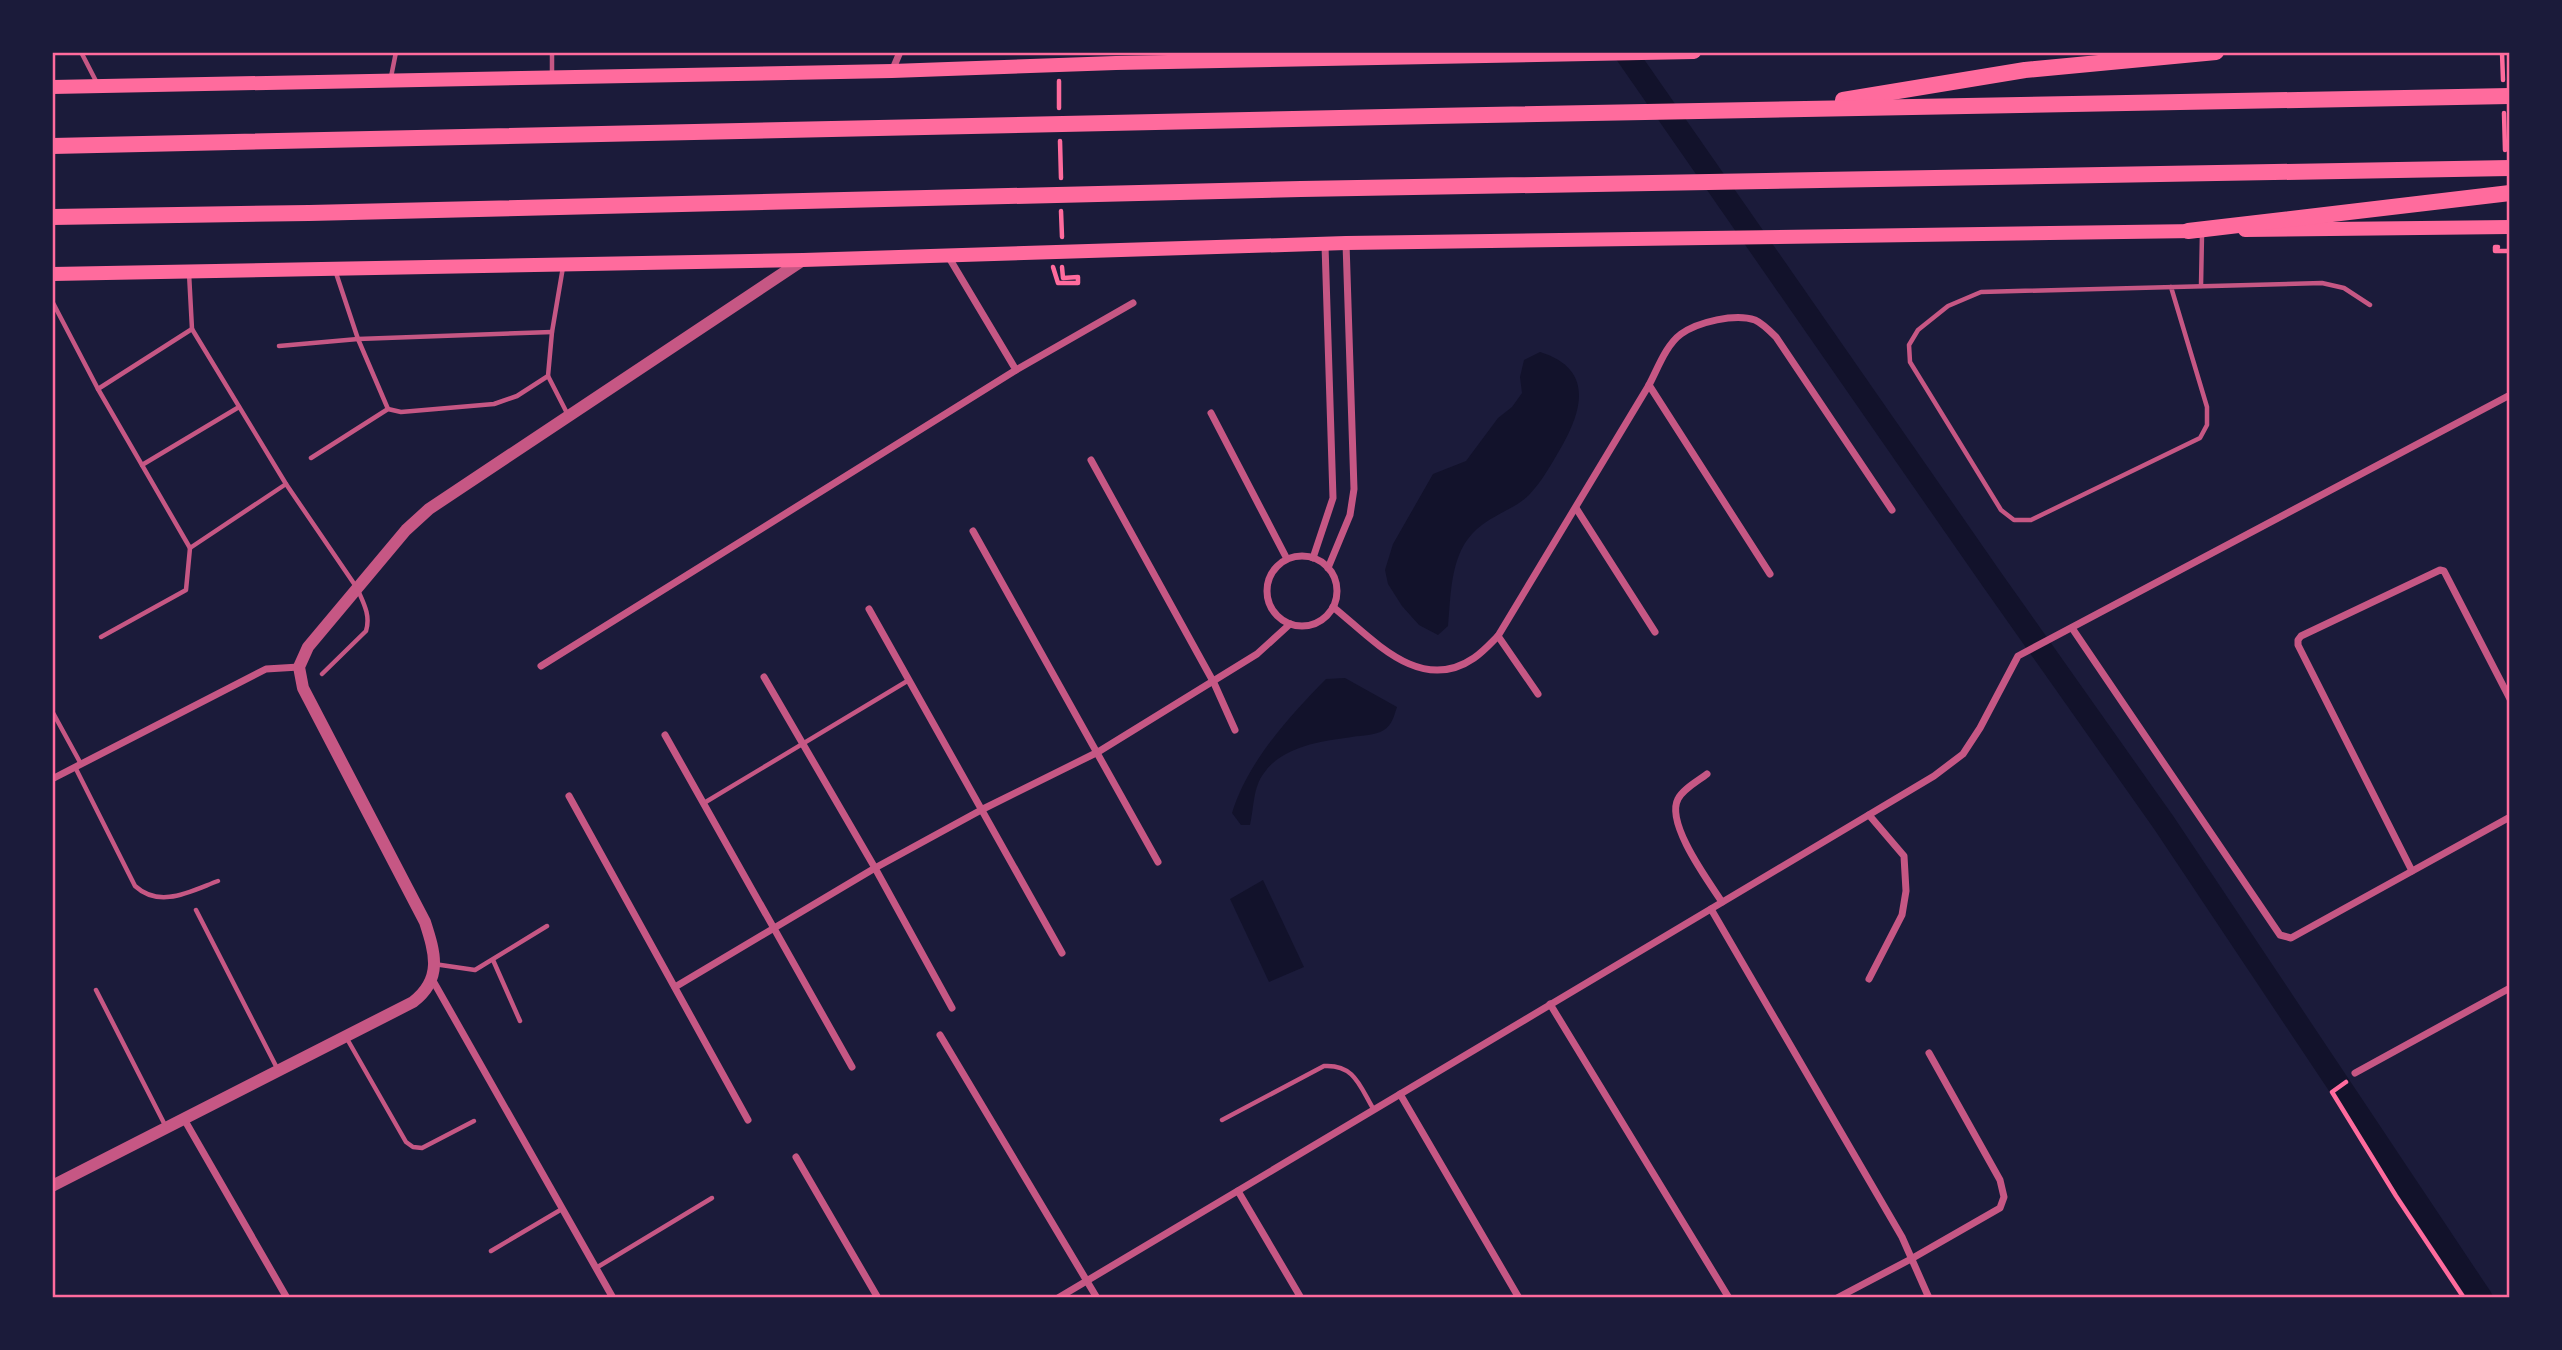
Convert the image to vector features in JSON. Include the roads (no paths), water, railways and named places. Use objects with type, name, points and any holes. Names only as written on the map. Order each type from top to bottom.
[{"type":"highway","points":[[1785,109],[2025,70],[2216,52]]},
{"type":"highway","points":[[52,146],[2510,96]]},
{"type":"highway","points":[[52,216],[309,214],[1301,189],[2510,169]]},
{"type":"highway","points":[[2195,231],[2510,193]]},
{"type":"main road","points":[[52,87],[390,82],[552,76],[892,71],[1116,63],[1693,52]]},
{"type":"main road","points":[[52,274],[803,260],[1346,243],[2510,227]]},
{"type":"street","points":[[892,71],[900,52]]},
{"type":"street","points":[[1116,63],[1134,52]]},
{"type":"street","points":[[1328,568],[1350,515],[1354,489],[1346,243]]},
{"type":"street","points":[[1313,558],[1333,498],[1325,244]]},
{"type":"street","points":[[948,256],[1016,370]]},
{"type":"street","points":[[52,1186],[413,1002],[423,994],[432,979],[435,954],[425,922],[303,688],[299,667],[308,647],[406,530],[429,509],[803,260]]},
{"type":"street","points":[[541,666],[1016,370],[1133,303]]},
{"type":"street","points":[[1333,607],[1402,662],[1425,671],[1449,669],[1474,659],[1499,636],[1650,385],[1667,350],[1681,334],[1709,322],[1738,317],[1757,321],[1776,337],[1892,510]]},
{"type":"street","points":[[1650,385],[1770,573]]},
{"type":"street","points":[[1058,1297],[1934,776],[1963,754],[1980,728],[2018,656],[2510,395]]},
{"type":"street","points":[[1211,413],[1287,559]]},
{"type":"street","points":[[1091,460],[1214,683],[1234,730]]},
{"type":"street","points":[[1576,508],[1656,632]]},
{"type":"street","points":[[972,531],[1158,862]]},
{"type":"street","points":[[1305,556],[1313,558],[1328,568],[1336,587],[1333,607],[1319,622],[1300,626],[1290,624],[1272,609],[1267,586],[1278,565],[1287,559],[1305,556]]},
{"type":"street","points":[[2412,871],[2298,640],[2301,636],[2440,570],[2444,571],[2510,699]]},
{"type":"street","points":[[869,609],[1062,953]]},
{"type":"street","points":[[674,986],[875,868],[983,809],[1098,752],[1214,683],[1256,654],[1290,624]]},
{"type":"street","points":[[2068,629],[2280,935],[2285,938],[2291,938],[2510,817]]},
{"type":"street","points":[[1499,636],[1538,694]]},
{"type":"street","points":[[52,779],[266,669],[299,667]]},
{"type":"street","points":[[765,677],[952,1008]]},
{"type":"street","points":[[665,735],[852,1067]]},
{"type":"street","points":[[1707,774],[1676,802],[1678,821],[1693,857],[1722,902]]},
{"type":"street","points":[[569,796],[748,1121]]},
{"type":"street","points":[[1869,979],[1902,915],[1906,891],[1904,856],[1870,815]]},
{"type":"street","points":[[1711,909],[1902,1237],[1930,1297]]},
{"type":"street","points":[[432,979],[613,1297]]},
{"type":"street","points":[[2355,1073],[2510,988]]},
{"type":"street","points":[[1550,1004],[1729,1297]]},
{"type":"street","points":[[940,1035],[1097,1297]]},
{"type":"street","points":[[1837,1297],[1911,1259],[2000,1208],[2004,1197],[2000,1180],[1929,1053]]},
{"type":"street","points":[[1400,1094],[1519,1297]]},
{"type":"street","points":[[184,1119],[287,1297]]},
{"type":"street","points":[[796,1157],[878,1297]]},
{"type":"street","points":[[1238,1191],[1301,1297]]},
{"type":"lane","points":[[81,52],[100,87]]},
{"type":"lane","points":[[390,82],[396,52]]},
{"type":"lane","points":[[552,52],[552,76]]},
{"type":"lane","points":[[2195,231],[2201,286]]},
{"type":"lane","points":[[563,265],[548,376],[568,416]]},
{"type":"lane","points":[[335,270],[358,339],[388,409]]},
{"type":"lane","points":[[189,272],[192,329],[286,484],[357,588],[369,622],[366,631],[322,674]]},
{"type":"lane","points":[[2171,287],[2207,407],[2207,425],[2200,438],[2031,520],[2014,520],[2001,510],[1910,362],[1909,345],[1918,330],[1948,306],[1981,292],[2322,283],[2344,288],[2370,305]]},
{"type":"lane","points":[[52,301],[98,389],[190,548],[186,590],[101,638]]},
{"type":"lane","points":[[98,389],[192,329]]},
{"type":"lane","points":[[279,346],[358,339],[552,332]]},
{"type":"lane","points":[[311,458],[388,409],[401,412],[494,404],[517,397],[548,376]]},
{"type":"lane","points":[[142,465],[239,407]]},
{"type":"lane","points":[[190,548],[286,484]]},
{"type":"lane","points":[[704,804],[909,680]]},
{"type":"lane","points":[[52,711],[135,886],[144,894],[159,898],[179,896],[218,881]]},
{"type":"lane","points":[[196,910],[278,1071]]},
{"type":"lane","points":[[433,964],[469,970],[482,967],[547,926]]},
{"type":"lane","points":[[493,960],[520,1021]]},
{"type":"lane","points":[[96,990],[166,1128]]},
{"type":"lane","points":[[345,1037],[406,1142],[413,1147],[422,1148],[474,1122]]},
{"type":"lane","points":[[1222,1120],[1324,1066],[1337,1065],[1350,1071],[1374,1110]]},
{"type":"lane","points":[[596,1268],[712,1198]]},
{"type":"lane","points":[[491,1251],[563,1209]]},
{"type":"waterway","points":[[1625,52],[2164,823],[2481,1298]]}]
